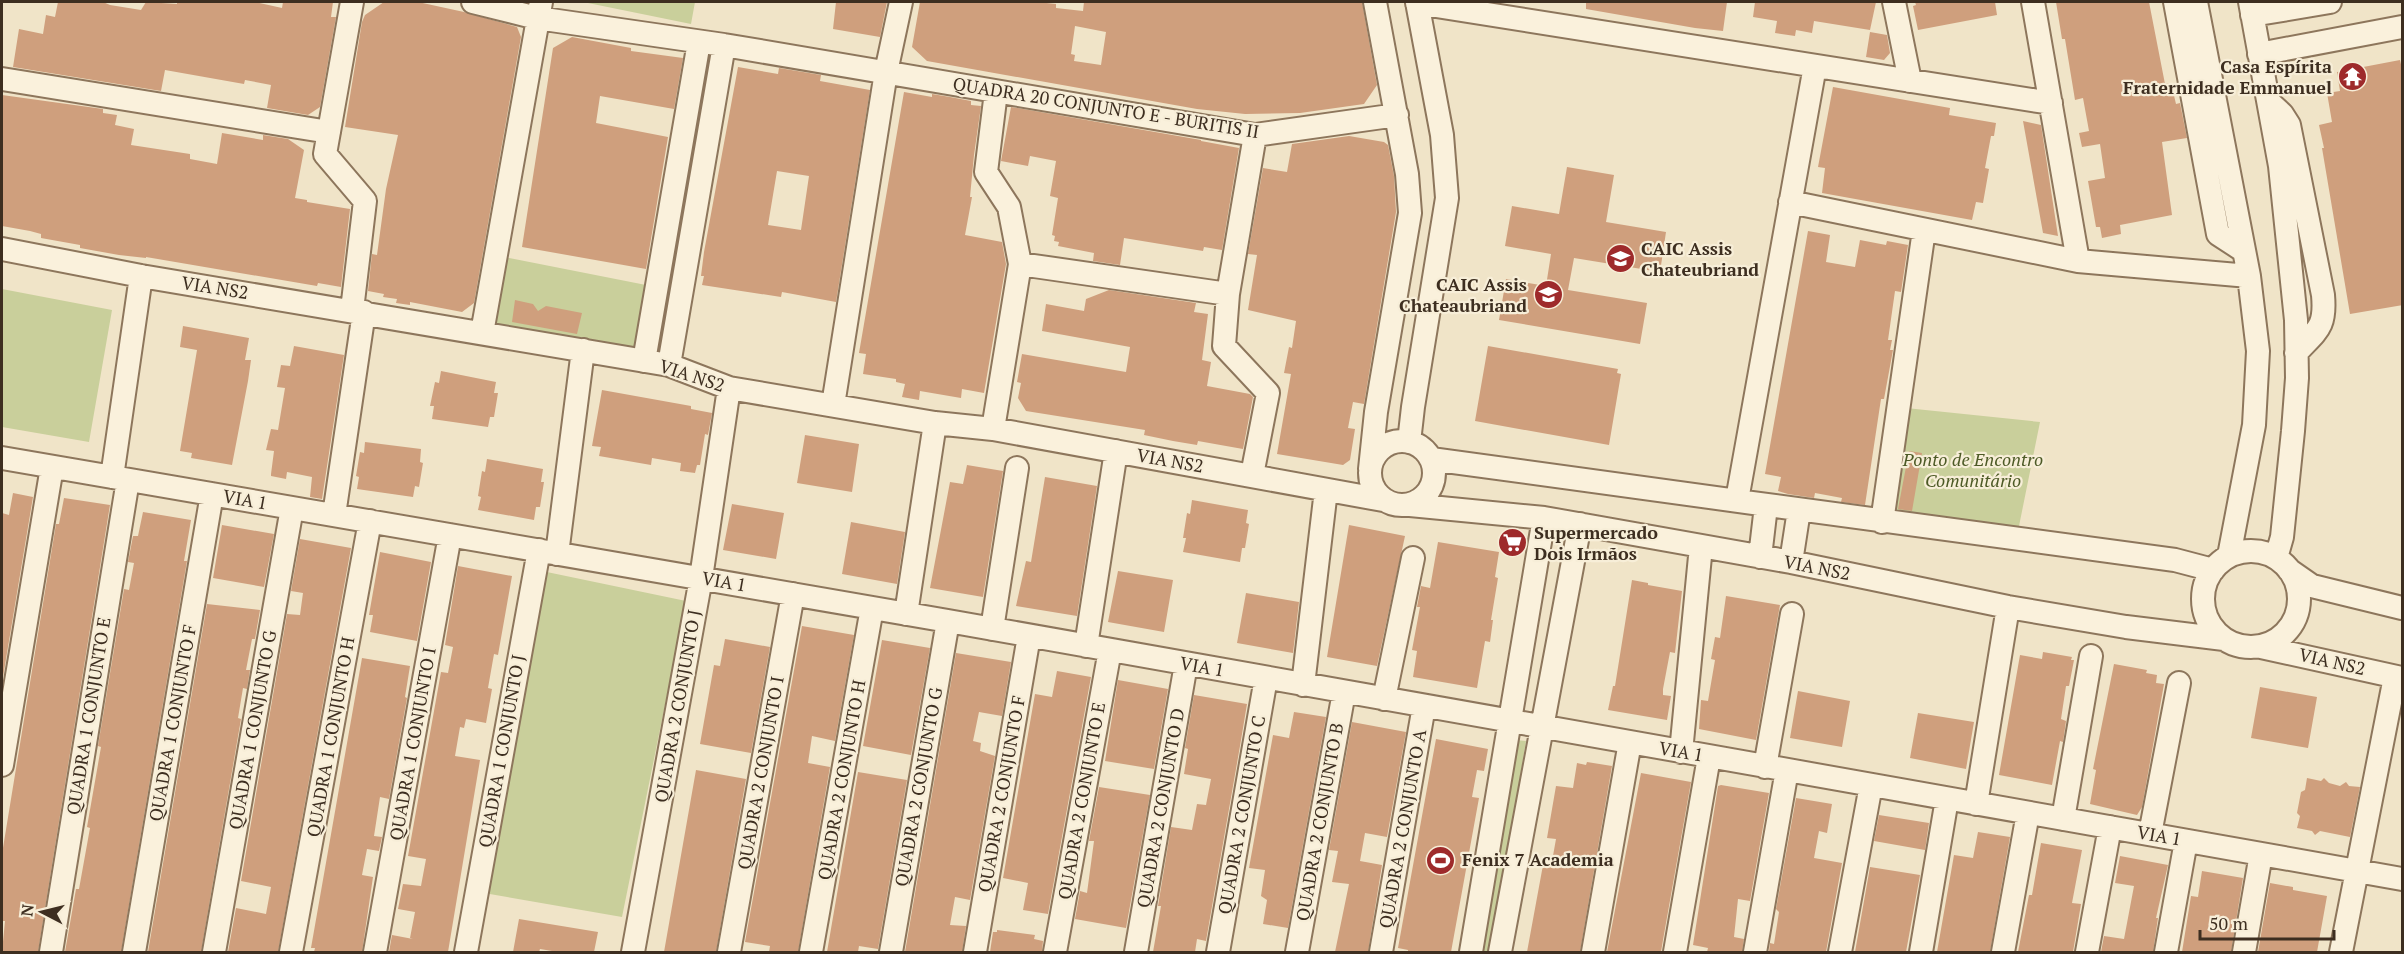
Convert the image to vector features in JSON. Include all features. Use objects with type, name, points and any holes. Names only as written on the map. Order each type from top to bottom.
[{"type":"street","points":[[334,515],[358,311],[365,201],[325,154],[352,2]]},
{"type":"street","name":"QUADRA 20 CONJUNTO E - BURITIS II","points":[[473,2],[539,10],[699,42],[1255,135],[1397,115]]},
{"type":"street","points":[[833,405],[886,72],[901,2]]},
{"type":"street","points":[[1370,469],[1374,457],[1383,446],[1396,441],[1409,442],[1422,448],[1431,459],[1434,471],[1428,492],[1420,500],[1410,505],[1391,504],[1383,500],[1375,491],[1371,481],[1370,469],[1376,412],[1410,213],[1407,174],[1375,2]]},
{"type":"street","points":[[1409,442],[1447,198],[1442,135],[1417,2],[2051,103]]},
{"type":"street","points":[[1894,2],[1910,81]]},
{"type":"street","points":[[2033,2],[2079,261]]},
{"type":"street","points":[[2175,2],[2218,234],[2244,251]]},
{"type":"street","points":[[2196,2],[2249,276],[2258,351],[2254,426],[2221,563],[2205,588],[2204,607],[2210,625],[2224,639],[2235,645],[2261,647],[2276,641],[2288,630],[2296,616],[2297,584],[2283,564],[2282,537],[2292,442],[2296,320],[2280,166],[2251,8],[2330,2]]},
{"type":"street","points":[[482,333],[539,10]]},
{"type":"street","points":[[2259,54],[2403,27]]},
{"type":"street","points":[[644,361],[699,42]]},
{"type":"street","points":[[669,365],[724,45]]},
{"type":"street","points":[[1737,500],[1815,66]]},
{"type":"street","points":[[2,79],[329,132]]},
{"type":"street","points":[[993,429],[1020,264],[1009,207],[986,172],[996,92]]},
{"type":"street","points":[[1252,475],[1268,393],[1224,346],[1228,294],[1255,135]]},
{"type":"street","points":[[1790,202],[2079,261],[2249,276]]},
{"type":"street","points":[[1882,522],[1924,230]]},
{"type":"street","name":"VIA NS2","points":[[2,249],[141,276],[669,365],[729,388],[935,423],[993,429],[1383,500]]},
{"type":"street","points":[[1020,264],[1228,294]]},
{"type":"street","name":"QUADRA 1 CONJUNTO E","points":[[51,952],[120,479],[141,276]]},
{"type":"street","name":"QUADRA 1 CONJUNTO J","points":[[466,952],[548,552],[583,350]]},
{"type":"street","name":"QUADRA 2 CONJUNTO J","points":[[633,952],[701,578],[729,388]]},
{"type":"street","points":[[906,614],[935,423]]},
{"type":"street","points":[[1086,646],[1116,452]]},
{"type":"street","name":"VIA 1","points":[[2,458],[948,621],[2403,879]]},
{"type":"street","points":[[1431,459],[2175,560],[2221,563],[2245,552],[2261,552],[2283,564],[2312,586],[2403,609]]},
{"type":"street","points":[[2,765],[52,466]]},
{"type":"street","points":[[992,629],[1017,468]]},
{"type":"street","points":[[1304,685],[1326,490]]},
{"type":"street","name":"QUADRA 1 CONJUNTO F","points":[[134,952],[212,494]]},
{"type":"street","name":"VIA NS2","points":[[1410,505],[1544,518],[1791,561],[2008,607],[2126,627],[2224,639]]},
{"type":"street","points":[[1760,557],[1766,506]]},
{"type":"street","name":"QUADRA 1 CONJUNTO G","points":[[214,952],[292,508]]},
{"type":"street","points":[[1791,561],[1799,510]]},
{"type":"street","points":[[1471,952],[1544,518]]},
{"type":"street","name":"QUADRA 1 CONJUNTO H","points":[[291,952],[370,521]]},
{"type":"street","points":[[1500,952],[1580,524]]},
{"type":"street","name":"QUADRA 1 CONJUNTO I","points":[[375,952],[450,535]]},
{"type":"street","points":[[1681,752],[1701,546]]},
{"type":"street","points":[[1384,699],[1413,558]]},
{"type":"street","points":[[1537,566],[1571,570]]},
{"type":"street","name":"QUADRA 2 CONJUNTO I","points":[[729,952],[793,594]]},
{"type":"street","points":[[1976,804],[2008,607]]},
{"type":"street","name":"QUADRA 2 CONJUNTO H","points":[[811,952],[872,608]]},
{"type":"street","points":[[1755,952],[1792,614]]},
{"type":"street","name":"QUADRA 2 CONJUNTO G","points":[[891,952],[948,621]]},
{"type":"street","name":"QUADRA 2 CONJUNTO F","points":[[975,952],[1029,636]]},
{"type":"street","name":"VIA NS2","points":[[2261,647],[2399,677]]},
{"type":"street","name":"QUADRA 2 CONJUNTO E","points":[[1055,952],[1110,650]]},
{"type":"street","points":[[2063,819],[2091,656]]},
{"type":"street","name":"QUADRA 2 CONJUNTO D","points":[[1136,952],[1186,664]]},
{"type":"street","points":[[2341,952],[2356,871],[2399,677]]},
{"type":"street","name":"QUADRA 2 CONJUNTO C","points":[[1218,952],[1266,678]]},
{"type":"street","points":[[2150,834],[2179,683]]},
{"type":"street","name":"QUADRA 2 CONJUNTO B","points":[[1297,952],[1344,692]]},
{"type":"street","name":"QUADRA 2 CONJUNTO A","points":[[1381,952],[1424,706]]},
{"type":"street","points":[[1593,952],[1630,742]]},
{"type":"street","points":[[1675,952],[1709,757]]},
{"type":"street","points":[[1840,952],[1870,785]]},
{"type":"street","points":[[1921,952],[1947,799]]},
{"type":"street","points":[[2003,952],[2028,813]]},
{"type":"street","points":[[2087,952],[2110,827]]},
{"type":"street","points":[[2166,952],[2186,841]]},
{"type":"street","points":[[2244,952],[2261,854]]},
{"type":"green space","points":[[583,2],[695,2],[691,24]]},
{"type":"green space","points":[[504,257],[646,285],[636,349],[493,328]]},
{"type":"green space","points":[[2,289],[112,310],[89,442],[2,427]]},
{"type":"green space","name":"Ponto de Encontro Comunitário","points":[[1906,408],[2040,422],[2018,531],[1894,515]]},
{"type":"green space","points":[[542,571],[686,601],[622,917],[484,893]]},
{"type":"green space","points":[[1515,740],[1526,741],[1491,952],[1476,952]]},
{"type":"building","points":[[58,2],[103,2],[141,10],[146,2],[177,4],[177,2],[255,2],[282,8],[283,2],[333,2],[331,17],[336,17],[320,107],[308,115],[267,108],[271,85],[245,80],[244,84],[165,70],[161,91],[13,67],[19,29],[43,34],[46,15],[55,17]]},
{"type":"building","points":[[384,2],[418,2],[464,12],[517,27],[521,37],[474,303],[462,312],[410,302],[410,305],[396,303],[397,299],[368,291],[372,254],[377,255],[386,189],[398,135],[345,127],[362,22],[365,15]]},
{"type":"building","points":[[836,2],[887,2],[880,37],[833,29]]},
{"type":"building","points":[[920,2],[1037,2],[1056,4],[1056,8],[1083,11],[1084,2],[1362,2],[1377,85],[1364,104],[1300,113],[1245,114],[1197,109],[927,61],[912,47]],"holes":[[[1075,26],[1106,32],[1101,65],[1074,61],[1075,55],[1071,54]]]},
{"type":"building","points":[[1586,2],[1727,2],[1723,31],[1586,9]]},
{"type":"building","points":[[1755,2],[1876,2],[1870,30],[1814,21],[1812,33],[1796,30],[1795,36],[1775,33],[1777,21],[1753,17]]},
{"type":"building","points":[[1915,2],[1995,2],[1997,15],[1918,30],[1913,6],[1916,5]]},
{"type":"building","points":[[2056,2],[2149,2],[2165,84],[2171,83],[2176,104],[2180,103],[2187,138],[2162,142],[2172,215],[2120,225],[2121,234],[2102,238],[2100,227],[2096,227],[2088,181],[2105,178],[2100,144],[2082,147],[2079,133],[2089,131],[2083,98],[2075,100]]},
{"type":"building","points":[[1870,32],[1887,35],[1890,53],[1884,60],[1866,57]]},
{"type":"building","points":[[572,37],[631,48],[631,51],[683,58],[674,109],[600,96],[596,123],[668,137],[646,269],[522,247],[553,48]]},
{"type":"building","points":[[2400,60],[2403,73],[2403,305],[2350,314],[2319,125],[2332,122],[2327,93],[2340,91],[2337,72]]},
{"type":"building","points":[[738,67],[778,74],[779,68],[821,75],[820,81],[870,90],[836,302],[782,292],[781,297],[702,285],[704,252]],"holes":[[[777,171],[809,176],[801,230],[768,225]]]},
{"type":"building","points":[[1833,87],[1950,108],[1949,115],[1996,123],[1985,168],[1989,169],[1983,203],[1976,202],[1972,220],[1822,193],[1825,168],[1818,167]]},
{"type":"building","points":[[904,92],[932,97],[932,94],[950,97],[971,101],[971,105],[981,106],[974,155],[970,197],[972,197],[965,235],[1002,242],[1006,264],[984,393],[962,389],[961,398],[920,391],[919,400],[902,397],[905,384],[896,382],[896,379],[863,374],[866,354],[859,353]]},
{"type":"building","points":[[2,95],[103,109],[103,113],[117,115],[115,125],[134,129],[131,145],[190,154],[190,159],[217,164],[222,133],[263,140],[263,135],[288,139],[304,150],[295,198],[350,209],[341,287],[318,283],[317,286],[80,248],[80,245],[41,238],[41,234],[2,226]]},
{"type":"building","points":[[1011,107],[1239,148],[1222,250],[1204,247],[1203,251],[1124,238],[1120,265],[1093,261],[1094,253],[1058,246],[1059,242],[1054,241],[1055,236],[1052,235],[1058,198],[1050,196],[1056,161],[1030,156],[1028,166],[1001,161]]},
{"type":"building","points":[[2023,121],[2041,125],[2058,236],[2043,233]]},
{"type":"building","points":[[1349,136],[1384,142],[1388,145],[1394,176],[1396,212],[1364,404],[1353,402],[1348,428],[1355,429],[1350,460],[1343,465],[1277,454],[1291,374],[1284,373],[1289,347],[1292,348],[1296,321],[1248,310],[1257,255],[1248,254],[1263,168],[1287,172],[1292,144]]},
{"type":"building","points":[[1567,167],[1614,175],[1606,222],[1666,232],[1660,272],[1574,258],[1568,290],[1647,303],[1640,344],[1499,320],[1506,279],[1546,286],[1551,254],[1505,246],[1512,206],[1559,214]]},
{"type":"building","points":[[1808,231],[1830,235],[1826,262],[1855,267],[1860,240],[1886,245],[1887,241],[1908,245],[1901,292],[1895,291],[1888,340],[1892,340],[1890,350],[1893,350],[1884,399],[1881,399],[1865,505],[1841,502],[1842,498],[1815,493],[1814,498],[1778,491],[1781,477],[1765,474]]},
{"type":"building","points":[[1109,290],[1196,303],[1194,312],[1208,314],[1202,360],[1211,362],[1207,386],[1250,394],[1253,397],[1243,449],[1198,441],[1197,445],[1173,441],[1144,435],[1145,430],[1026,411],[1018,398],[1021,383],[1017,382],[1022,354],[1126,372],[1130,347],[1042,331],[1046,304],[1084,311],[1086,299]]},
{"type":"building","points":[[515,300],[533,304],[538,311],[546,306],[582,313],[577,334],[512,322]]},
{"type":"building","points":[[183,326],[249,338],[245,360],[251,360],[232,465],[191,458],[192,453],[180,451],[197,350],[180,347]]},
{"type":"building","points":[[294,346],[344,355],[322,499],[310,497],[312,477],[287,472],[286,479],[271,476],[274,451],[266,450],[271,429],[278,430],[285,388],[277,387],[281,365],[290,366]]},
{"type":"building","points":[[1488,346],[1618,369],[1617,373],[1621,374],[1609,445],[1475,421]]},
{"type":"building","points":[[441,371],[496,382],[494,393],[498,393],[494,417],[490,417],[488,427],[432,419],[434,406],[430,406],[435,382],[439,383]]},
{"type":"building","points":[[602,390],[691,406],[691,409],[712,413],[708,435],[705,434],[700,465],[697,465],[695,473],[680,471],[681,463],[652,458],[651,465],[599,456],[601,447],[592,446]]},
{"type":"building","points":[[805,435],[859,444],[852,492],[797,483]]},
{"type":"building","points":[[365,442],[421,449],[420,462],[423,463],[419,487],[415,486],[413,497],[357,489],[359,477],[356,476],[360,452],[364,453]]},
{"type":"building","points":[[1909,451],[1922,453],[1912,511],[1898,509]]},
{"type":"building","points":[[487,459],[543,469],[541,482],[544,482],[540,507],[536,507],[534,520],[478,510],[482,471],[485,472]]},
{"type":"building","points":[[967,465],[1003,471],[983,597],[930,588],[950,482],[963,484]]},
{"type":"building","points":[[1045,477],[1097,486],[1077,616],[1016,606],[1026,561],[1031,562]]},
{"type":"building","points":[[13,493],[33,497],[3,677],[2,513],[9,515]]},
{"type":"building","points":[[64,498],[110,505],[38,952],[2,952],[5,921],[2,921],[2,854],[56,524],[59,524]]},
{"type":"building","points":[[1192,500],[1248,510],[1246,523],[1249,524],[1240,562],[1183,552],[1187,513],[1190,514]]},
{"type":"building","points":[[732,504],[784,513],[776,559],[723,550]]},
{"type":"building","points":[[143,512],[191,520],[184,561],[187,561],[121,952],[65,952],[90,828],[87,827],[101,747],[98,746],[124,589],[129,590],[134,563],[128,562],[133,536],[138,536]]},
{"type":"building","points":[[851,522],[905,532],[897,584],[842,574]]},
{"type":"building","points":[[222,525],[274,534],[264,587],[213,578]]},
{"type":"building","points":[[1349,525],[1405,536],[1377,666],[1327,657]]},
{"type":"building","points":[[300,539],[351,548],[278,952],[228,952],[236,908],[266,914],[271,887],[241,881],[287,614],[300,615],[303,593],[291,591]]},
{"type":"building","points":[[1438,542],[1499,552],[1490,642],[1485,641],[1477,688],[1413,677],[1417,651],[1412,650],[1420,607],[1417,607],[1421,586],[1430,588]]},
{"type":"building","points":[[380,552],[431,562],[417,641],[370,632],[373,615],[369,615]]},
{"type":"building","points":[[458,566],[512,576],[498,655],[494,654],[488,688],[492,689],[486,723],[466,719],[464,728],[460,727],[455,756],[480,760],[448,952],[389,952],[392,935],[413,939],[410,938],[415,912],[398,909],[403,884],[421,886],[426,859],[408,856],[441,672],[448,673],[453,647],[445,645]]},
{"type":"building","points":[[1118,571],[1173,580],[1164,632],[1108,622]]},
{"type":"building","points":[[1632,580],[1682,591],[1675,653],[1670,652],[1663,689],[1663,695],[1671,696],[1667,720],[1608,710],[1613,686],[1615,686]]},
{"type":"building","points":[[1246,593],[1299,602],[1293,653],[1237,643]]},
{"type":"building","points":[[1726,596],[1780,605],[1756,740],[1699,729],[1701,700],[1708,701],[1715,660],[1711,659],[1715,637],[1720,638]]},
{"type":"building","points":[[207,604],[260,610],[246,670],[250,670],[247,689],[243,688],[238,718],[241,719],[201,952],[148,952]]},
{"type":"building","points":[[802,626],[854,635],[835,741],[812,736],[808,763],[830,767],[798,952],[769,952],[770,946],[745,942]]},
{"type":"building","points":[[725,639],[770,647],[751,753],[700,744],[714,665],[720,666]]},
{"type":"building","points":[[882,640],[930,648],[911,755],[863,746]]},
{"type":"building","points":[[2043,652],[2072,657],[2071,660],[2074,660],[2069,686],[2066,686],[2061,719],[2066,721],[2063,742],[2060,741],[2052,785],[1999,775],[2020,655],[2042,659]]},
{"type":"building","points":[[956,653],[1011,662],[1002,716],[979,712],[973,741],[981,743],[980,751],[995,756],[970,900],[955,897],[950,925],[966,926],[962,952],[905,952]]},
{"type":"building","points":[[362,658],[410,666],[405,697],[407,698],[389,799],[380,797],[374,836],[382,837],[379,851],[367,849],[362,875],[373,877],[362,952],[314,952],[315,948],[311,948]]},
{"type":"building","points":[[2114,664],[2147,670],[2146,673],[2157,675],[2156,683],[2164,684],[2142,807],[2137,815],[2090,804],[2096,770],[2093,769]]},
{"type":"building","points":[[1057,671],[1091,677],[1048,914],[1023,910],[1028,883],[1003,878],[1035,694],[1052,697]]},
{"type":"building","points":[[1118,680],[1168,689],[1154,769],[1105,761]]},
{"type":"building","points":[[2260,687],[2317,697],[2308,748],[2251,738]]},
{"type":"building","points":[[1798,691],[1850,701],[1842,747],[1790,738]]},
{"type":"building","points":[[1194,695],[1247,704],[1206,941],[1197,939],[1195,952],[1153,952],[1171,827],[1192,830],[1197,804],[1206,805],[1211,779],[1184,774],[1188,749],[1185,748]]},
{"type":"building","points":[[1294,712],[1326,717],[1288,928],[1263,924],[1267,900],[1261,896],[1265,870],[1249,868],[1273,735],[1289,738]]},
{"type":"building","points":[[1918,713],[1974,722],[1966,769],[1910,758]]},
{"type":"building","points":[[1352,722],[1406,732],[1387,837],[1365,833],[1360,861],[1382,865],[1368,952],[1335,952],[1349,884],[1332,882],[1338,851],[1329,850]]},
{"type":"building","points":[[1436,739],[1488,749],[1484,771],[1477,770],[1472,797],[1479,798],[1451,952],[1408,952],[1408,950],[1398,948]]},
{"type":"building","points":[[1587,762],[1612,766],[1580,952],[1527,952],[1543,865],[1551,867],[1556,839],[1547,838],[1556,786],[1573,788],[1577,763],[1586,765]]},
{"type":"building","points":[[696,770],[746,779],[716,952],[664,952]]},
{"type":"building","points":[[858,772],[907,780],[878,949],[859,946],[858,952],[827,952]]},
{"type":"building","points":[[1641,773],[1691,782],[1661,952],[1607,952]]},
{"type":"building","points":[[2307,778],[2321,781],[2324,778],[2329,783],[2340,786],[2346,782],[2349,786],[2360,787],[2350,837],[2320,831],[2315,835],[2312,831],[2297,828],[2301,792],[2305,790]]},
{"type":"building","points":[[1718,786],[1769,793],[1750,901],[1738,899],[1734,937],[1744,939],[1742,952],[1707,952],[1708,948],[1693,945]]},
{"type":"building","points":[[1099,787],[1150,795],[1126,928],[1075,919],[1080,891],[1087,893],[1094,841],[1089,841]]},
{"type":"building","points":[[1796,798],[1832,804],[1827,833],[1819,831],[1814,858],[1842,863],[1826,952],[1769,952],[1770,943],[1774,944],[1779,912],[1776,909]]},
{"type":"building","points":[[1879,815],[1929,823],[1925,850],[1874,841]]},
{"type":"building","points":[[1978,832],[2010,837],[1990,952],[1937,952],[1954,855],[1973,858]]},
{"type":"building","points":[[2041,843],[2082,850],[2072,903],[2081,904],[2073,952],[2018,952],[2029,895],[2032,895]]},
{"type":"building","points":[[2120,856],[2168,865],[2156,918],[2158,918],[2153,952],[2101,952],[2104,936],[2124,939],[2134,886],[2115,883]]},
{"type":"building","points":[[1870,867],[1920,875],[1906,952],[1855,952]]},
{"type":"building","points":[[2202,871],[2243,878],[2231,952],[2182,952],[2191,896],[2198,897]]},
{"type":"building","points":[[2270,883],[2327,896],[2317,952],[2258,952]]},
{"type":"building","points":[[519,919],[598,932],[594,952],[558,952],[540,949],[539,952],[513,952]]},
{"type":"building","points":[[997,930],[1035,935],[1034,939],[1043,941],[1042,952],[990,952],[993,932]]},
{"type":"place","name":"Casa Espírita Fraternidade Emmanuel","points":[[2353,77]]},
{"type":"place","name":"CAIC Assis Chateubriand","points":[[1620,259]]},
{"type":"place","name":"CAIC Assis Chateaubriand","points":[[1548,295]]},
{"type":"place","name":"Supermercado Dois Irmãos","points":[[1513,543]]},
{"type":"place","name":"Fenix 7 Academia","points":[[1441,860]]}]
